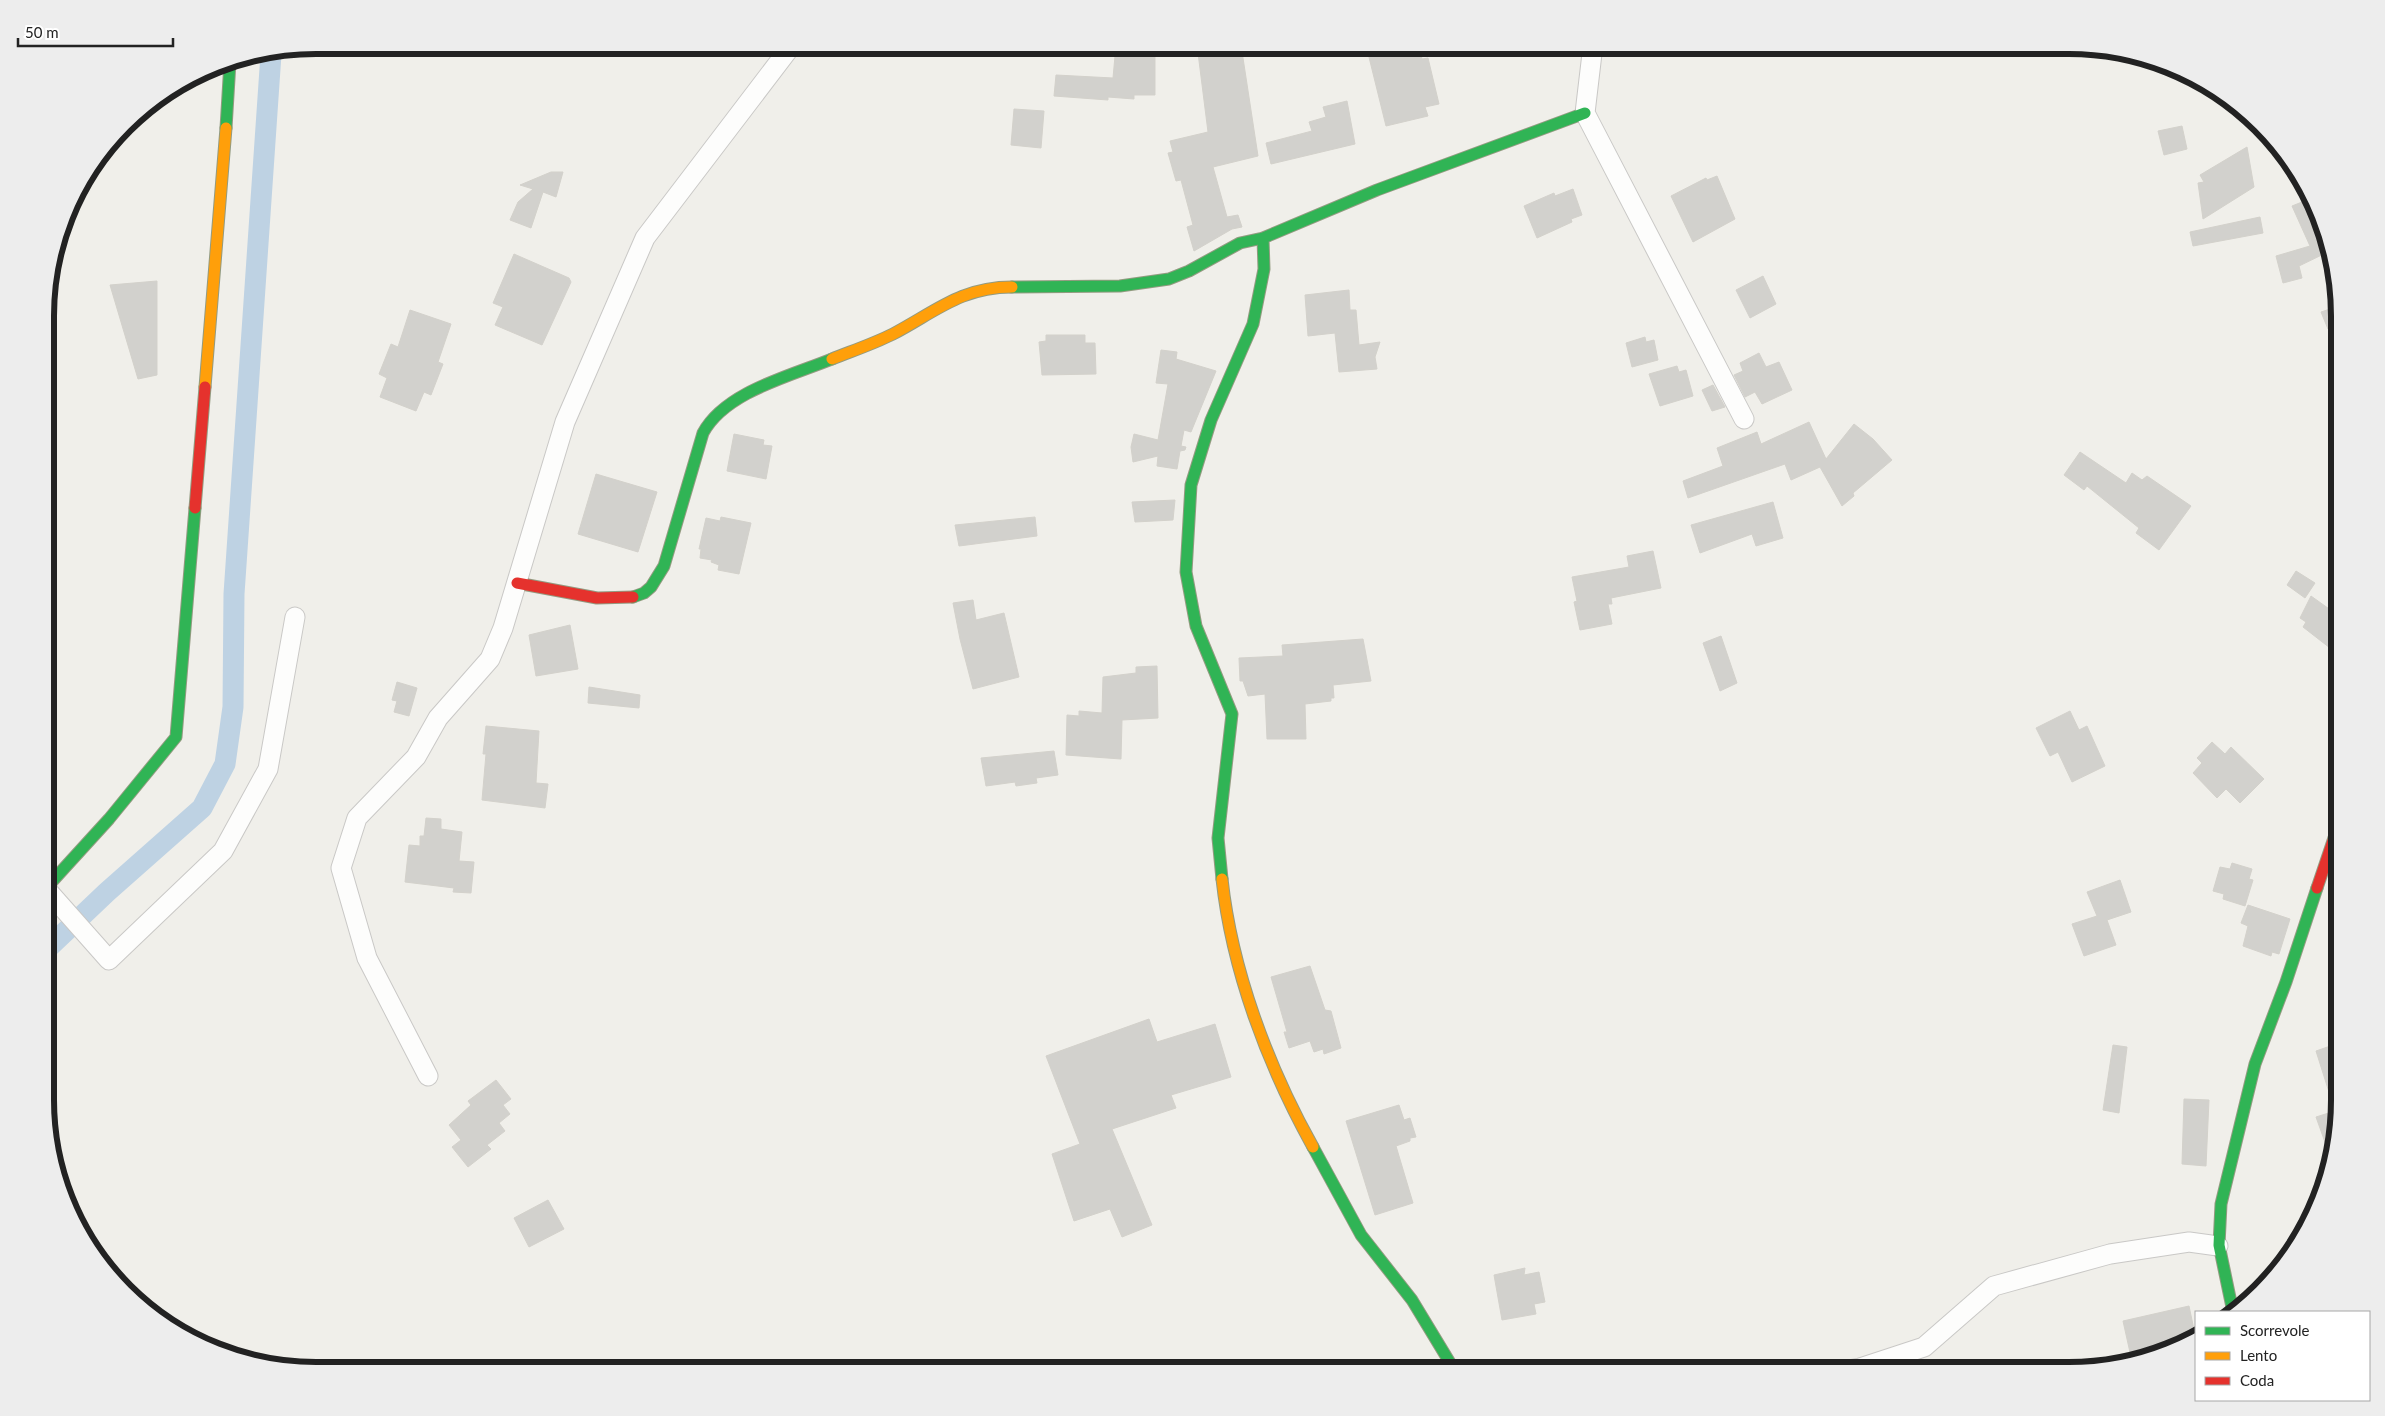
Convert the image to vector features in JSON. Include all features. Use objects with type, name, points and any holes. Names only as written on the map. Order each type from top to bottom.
[{"type":"street","points":[[428,1076],[367,958],[341,868],[357,818],[416,757],[438,718],[490,659],[503,628],[565,422],[645,238],[785,54]]},
{"type":"street","points":[[1591,54],[1585,113],[1744,420]]},
{"type":"street","points":[[54,881],[109,819],[176,737],[223,178],[230,69]]},
{"type":"street","points":[[517,583],[547,591],[600,598],[628,598],[640,595],[650,589],[658,579],[664,566],[703,433],[710,419],[722,407],[737,398],[891,335],[963,295],[981,289],[1001,287],[1145,284],[1168,279],[1189,271],[1240,243],[1262,238],[1377,190],[1585,113]]},
{"type":"street","points":[[1262,238],[1264,269],[1253,324],[1211,420],[1191,485],[1186,572],[1196,626],[1232,714],[1218,838],[1225,904],[1239,970],[1261,1034],[1301,1126],[1361,1235],[1412,1300],[1450,1362]]},
{"type":"street","points":[[54,897],[109,960],[223,851],[268,769],[295,617]]},
{"type":"street","points":[[2232,1306],[2218,1246],[2217,1226],[2221,1204],[2255,1064],[2286,982],[2331,847]]},
{"type":"street","points":[[1878,1362],[1924,1347],[1994,1286],[2110,1254],[2189,1242],[2218,1246]]},
{"type":"building","points":[[1115,54],[1155,54],[1155,95],[1134,95],[1134,99],[1108,97],[1108,100],[1054,96],[1056,75],[1113,78]]},
{"type":"building","points":[[1198,54],[1242,54],[1258,156],[1213,167],[1227,217],[1238,215],[1242,227],[1232,229],[1194,251],[1187,227],[1193,225],[1181,180],[1176,181],[1168,153],[1173,152],[1170,141],[1208,132]]},
{"type":"building","points":[[1368,54],[1421,54],[1422,59],[1428,58],[1439,104],[1425,107],[1428,116],[1386,126]]},
{"type":"building","points":[[1347,101],[1355,144],[1271,164],[1266,143],[1312,131],[1309,122],[1326,117],[1323,107]]},
{"type":"building","points":[[1014,109],[1044,111],[1041,148],[1011,145]]},
{"type":"building","points":[[2182,126],[2187,149],[2164,155],[2158,131]]},
{"type":"building","points":[[2247,147],[2254,187],[2203,219],[2198,183],[2204,182],[2200,175]]},
{"type":"building","points":[[551,172],[563,172],[556,197],[543,192],[531,228],[510,220],[518,202],[533,189],[520,185]]},
{"type":"building","points":[[1717,176],[1735,219],[1693,242],[1671,196],[1706,178],[1707,180]]},
{"type":"building","points":[[1573,189],[1582,215],[1571,219],[1572,222],[1537,238],[1524,206],[1554,193],[1555,196]]},
{"type":"building","points":[[2304,201],[2317,231],[2324,254],[2299,266],[2302,278],[2283,283],[2276,256],[2310,246],[2292,206]]},
{"type":"building","points":[[2260,217],[2263,233],[2193,246],[2190,232]]},
{"type":"building","points":[[514,254],[569,278],[571,282],[542,345],[495,325],[503,307],[493,303]]},
{"type":"building","points":[[1763,276],[1776,304],[1750,318],[1736,290]]},
{"type":"building","points":[[157,281],[157,375],[138,379],[110,285]]},
{"type":"building","points":[[1349,290],[1350,310],[1356,310],[1359,345],[1380,342],[1375,357],[1377,369],[1339,372],[1335,333],[1308,336],[1305,295]]},
{"type":"building","points":[[2331,309],[2331,328],[2328,329],[2321,312]]},
{"type":"building","points":[[410,310],[451,324],[438,362],[443,364],[431,395],[424,392],[416,411],[380,397],[387,378],[379,374],[391,344],[398,347]]},
{"type":"building","points":[[1046,335],[1085,335],[1085,343],[1095,343],[1096,374],[1042,375],[1039,342],[1046,341]]},
{"type":"building","points":[[1645,337],[1646,342],[1654,340],[1658,360],[1632,367],[1626,343]]},
{"type":"building","points":[[1161,350],[1177,352],[1176,359],[1216,371],[1191,432],[1184,430],[1181,446],[1186,447],[1185,450],[1180,451],[1177,469],[1157,466],[1158,456],[1133,462],[1131,447],[1134,434],[1158,440],[1168,384],[1156,383]]},
{"type":"building","points":[[1759,353],[1766,367],[1779,362],[1792,390],[1762,404],[1755,392],[1745,397],[1734,375],[1743,371],[1740,363]]},
{"type":"building","points":[[1677,366],[1679,372],[1686,370],[1693,396],[1660,406],[1649,374]]},
{"type":"building","points":[[1713,385],[1725,407],[1712,411],[1702,390]]},
{"type":"building","points":[[1809,422],[1826,459],[1854,424],[1873,439],[1892,460],[1853,493],[1854,496],[1842,506],[1820,467],[1791,480],[1785,464],[1688,498],[1683,481],[1723,466],[1717,448],[1757,432],[1761,444]]},
{"type":"building","points":[[734,434],[764,440],[763,445],[772,446],[766,479],[727,471]]},
{"type":"building","points":[[2080,452],[2126,483],[2132,473],[2142,480],[2147,476],[2191,506],[2159,550],[2136,533],[2139,528],[2087,486],[2084,490],[2064,475]]},
{"type":"building","points":[[596,474],[657,492],[638,552],[578,534]]},
{"type":"building","points":[[1175,500],[1173,520],[1135,522],[1132,502]]},
{"type":"building","points":[[1773,502],[1783,538],[1756,546],[1752,534],[1700,553],[1691,525]]},
{"type":"building","points":[[721,517],[751,523],[739,574],[718,570],[719,565],[711,562],[712,560],[700,558],[701,549],[699,549],[706,518],[720,521]]},
{"type":"building","points":[[1035,517],[1037,536],[959,546],[955,525]]},
{"type":"building","points":[[1653,551],[1661,588],[1611,598],[1612,604],[1608,604],[1612,624],[1580,630],[1574,602],[1577,601],[1572,577],[1629,567],[1627,556]]},
{"type":"building","points":[[2296,571],[2315,583],[2305,598],[2287,585]]},
{"type":"building","points":[[2311,596],[2331,610],[2331,649],[2303,627],[2306,622],[2300,618]]},
{"type":"building","points":[[973,600],[976,620],[1004,613],[1019,677],[973,689],[953,603]]},
{"type":"building","points":[[570,625],[578,669],[536,676],[529,635]]},
{"type":"building","points":[[1721,636],[1737,683],[1720,691],[1703,643]]},
{"type":"building","points":[[1363,639],[1371,681],[1333,685],[1334,698],[1331,698],[1331,701],[1305,704],[1306,739],[1267,739],[1265,694],[1248,696],[1243,681],[1240,681],[1239,658],[1283,656],[1282,645]]},
{"type":"building","points":[[1157,666],[1158,718],[1122,720],[1121,759],[1066,755],[1067,715],[1079,716],[1079,711],[1102,713],[1103,677],[1136,673],[1136,667]]},
{"type":"building","points":[[397,682],[417,688],[409,716],[394,712],[397,701],[392,700]]},
{"type":"building","points":[[589,687],[640,695],[639,708],[588,703]]},
{"type":"building","points":[[2070,711],[2079,730],[2087,726],[2105,766],[2072,782],[2058,752],[2050,756],[2036,728]]},
{"type":"building","points":[[486,726],[539,731],[536,783],[548,784],[545,808],[482,800],[486,754],[483,754]]},
{"type":"building","points":[[2212,742],[2225,754],[2231,747],[2264,779],[2240,803],[2226,789],[2217,798],[2193,773],[2202,763],[2197,758]]},
{"type":"building","points":[[1054,751],[1058,775],[1036,778],[1037,783],[1016,786],[1015,782],[986,786],[981,758]]},
{"type":"building","points":[[426,818],[441,819],[441,829],[462,832],[459,861],[474,862],[471,893],[453,892],[454,888],[405,882],[409,845],[420,846],[420,836],[424,836]]},
{"type":"building","points":[[2232,863],[2252,869],[2249,879],[2253,880],[2245,906],[2223,899],[2224,894],[2213,891],[2220,867],[2230,869]]},
{"type":"building","points":[[2120,880],[2131,912],[2107,920],[2116,945],[2084,956],[2072,924],[2097,916],[2087,892]]},
{"type":"building","points":[[2248,905],[2290,919],[2279,954],[2272,952],[2271,956],[2243,946],[2248,926],[2241,923]]},
{"type":"building","points":[[1310,966],[1325,1010],[1331,1011],[1341,1048],[1324,1054],[1323,1049],[1314,1052],[1310,1041],[1289,1048],[1284,1032],[1287,1032],[1271,977]]},
{"type":"building","points":[[1149,1019],[1157,1042],[1215,1024],[1231,1077],[1171,1095],[1176,1108],[1112,1129],[1152,1225],[1122,1237],[1110,1209],[1074,1221],[1052,1154],[1080,1144],[1046,1056]]},
{"type":"building","points":[[2113,1045],[2127,1047],[2119,1113],[2103,1110]]},
{"type":"building","points":[[2331,1046],[2331,1098],[2316,1051]]},
{"type":"building","points":[[496,1080],[511,1099],[503,1105],[510,1114],[499,1123],[505,1131],[487,1145],[491,1149],[468,1167],[452,1147],[461,1140],[449,1125],[471,1105],[468,1101]]},
{"type":"building","points":[[2184,1099],[2209,1100],[2206,1166],[2182,1164]]},
{"type":"building","points":[[1399,1105],[1404,1120],[1410,1118],[1416,1137],[1410,1138],[1410,1141],[1396,1146],[1413,1203],[1375,1215],[1346,1121]]},
{"type":"building","points":[[2331,1112],[2327,1147],[2316,1117]]},
{"type":"building","points":[[548,1200],[564,1229],[529,1247],[514,1218]]},
{"type":"building","points":[[1525,1268],[1524,1275],[1539,1272],[1545,1302],[1534,1304],[1536,1314],[1502,1320],[1494,1275]]},
{"type":"building","points":[[2189,1306],[2194,1330],[2170,1342],[2130,1355],[2123,1321]]},
{"type":"waterway","points":[[54,942],[107,892],[202,808],[225,764],[233,707],[234,594],[271,58]]},
{"type":"traffic: fast","points":[[226,128],[230,69]]},
{"type":"traffic: fast","points":[[1012,287],[1120,286],[1169,279],[1189,271],[1240,243],[1263,238],[1377,190],[1585,113]]},
{"type":"traffic: fast","points":[[1222,879],[1218,838],[1232,714],[1196,626],[1186,572],[1191,485],[1211,420],[1253,324],[1264,269],[1263,238]]},
{"type":"traffic: fast","points":[[633,597],[644,593],[651,587],[664,566],[703,433],[713,419],[742,396],[779,379],[832,359]]},
{"type":"traffic: fast","points":[[54,879],[109,819],[176,737],[195,508]]},
{"type":"traffic: fast","points":[[2232,1306],[2219,1245],[2221,1204],[2255,1064],[2286,982],[2317,888]]},
{"type":"traffic: fast","points":[[1313,1147],[1361,1235],[1412,1300],[1450,1362]]},
{"type":"traffic: slow","points":[[205,387],[226,128]]},
{"type":"traffic: slow","points":[[832,359],[893,334],[963,296],[994,288],[1012,287]]},
{"type":"traffic: slow","points":[[1222,879],[1234,948],[1254,1017],[1281,1084],[1313,1147]]},
{"type":"traffic: jam","points":[[195,508],[205,387]]},
{"type":"traffic: jam","points":[[517,583],[597,598],[633,597]]},
{"type":"traffic: jam","points":[[2317,888],[2331,847]]}]
